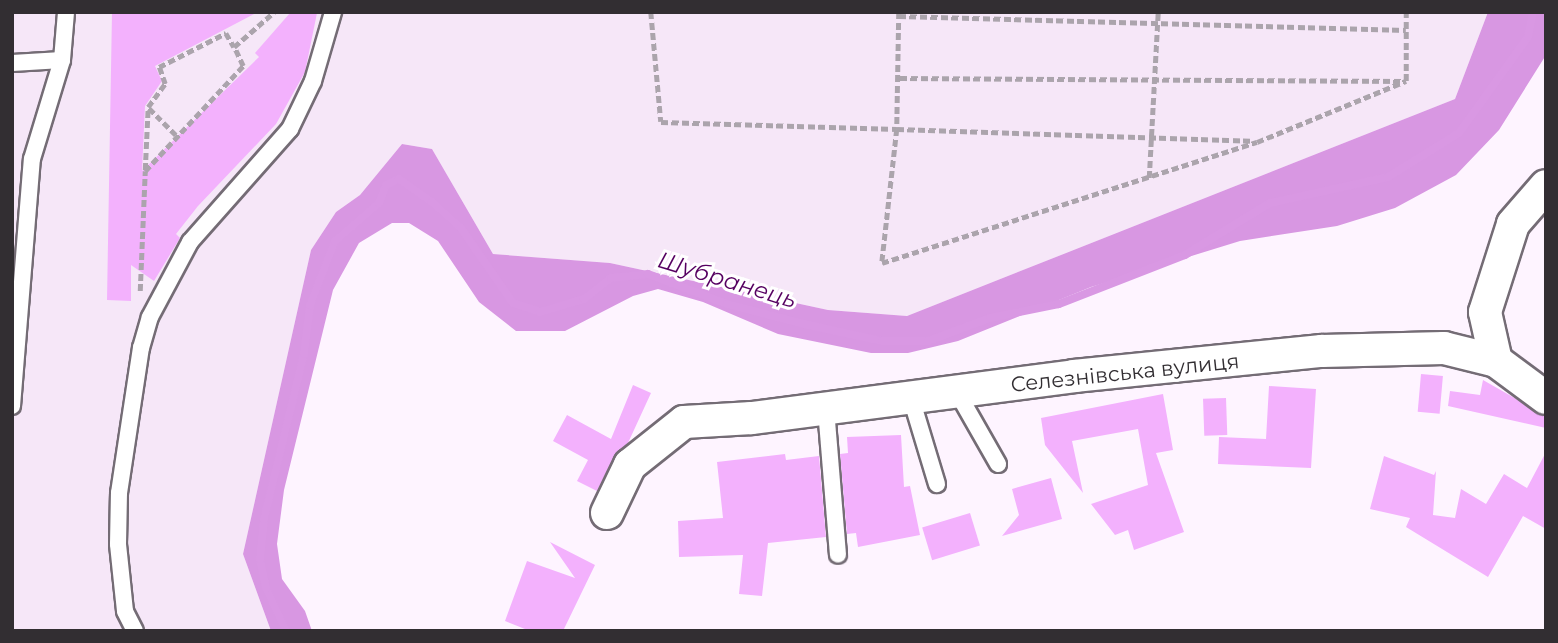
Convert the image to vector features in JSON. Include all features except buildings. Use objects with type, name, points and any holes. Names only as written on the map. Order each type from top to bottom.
[{"type":"street","points":[[1546,186],[1513,224],[1485,312],[1496,361],[1546,398]]},
{"type":"street","name":"Селезнівська вулиця","points":[[607,513],[630,465],[684,422],[826,409],[1322,351],[1444,348],[1496,361]]},
{"type":"lane","points":[[12,406],[32,159],[62,60],[66,12]]},
{"type":"lane","points":[[135,631],[125,611],[118,544],[119,493],[141,348],[150,317],[190,243],[290,129],[313,81],[333,12]]},
{"type":"lane","points":[[12,62],[62,60]]},
{"type":"lane","points":[[957,392],[998,464]]},
{"type":"lane","points":[[911,398],[937,484]]},
{"type":"lane","points":[[826,409],[838,555]]},
{"type":"path","points":[[234,47],[274,12]]},
{"type":"path","points":[[651,12],[661,122],[1257,142]]},
{"type":"path","points":[[1149,178],[1158,12]]},
{"type":"path","points":[[1406,12],[1406,81]]},
{"type":"path","points":[[1406,30],[899,14],[900,78],[897,129],[882,263],[1257,142],[1406,81]]},
{"type":"path","points":[[140,304],[145,170],[148,107],[165,83],[159,67],[226,33],[243,66],[145,170]]},
{"type":"path","points":[[900,78],[1406,81]]},
{"type":"path","points":[[148,107],[176,135]]},
{"type":"shaded area","points":[[12,12],[1488,12],[1455,99],[907,316],[828,310],[610,263],[493,254],[432,149],[402,144],[360,195],[336,212],[311,250],[243,554],[271,631],[12,631]]},
{"type":"shaded area","points":[[1488,12],[1546,12],[1546,55],[1499,130],[1456,175],[1395,208],[1337,226],[1240,241],[1091,287],[958,341],[908,353],[871,353],[778,334],[703,302],[658,289],[633,296],[565,331],[516,331],[479,302],[438,241],[409,223],[392,223],[359,243],[333,290],[284,490],[277,544],[282,579],[305,611],[312,631],[271,631],[243,554],[311,250],[336,212],[360,195],[402,144],[432,149],[493,254],[610,263],[828,310],[907,316],[1455,99]]},
{"type":"waterway","name":"Шубранець","points":[[286,631],[266,588],[260,559],[264,519],[304,354],[310,305],[335,241],[379,203],[386,185],[399,179],[432,202],[461,228],[513,303],[540,312],[584,299],[611,278],[648,274],[727,304],[804,324],[882,341],[928,341],[990,318],[1059,304],[1185,255],[1270,203],[1388,177],[1459,133],[1528,37],[1533,12]]}]
